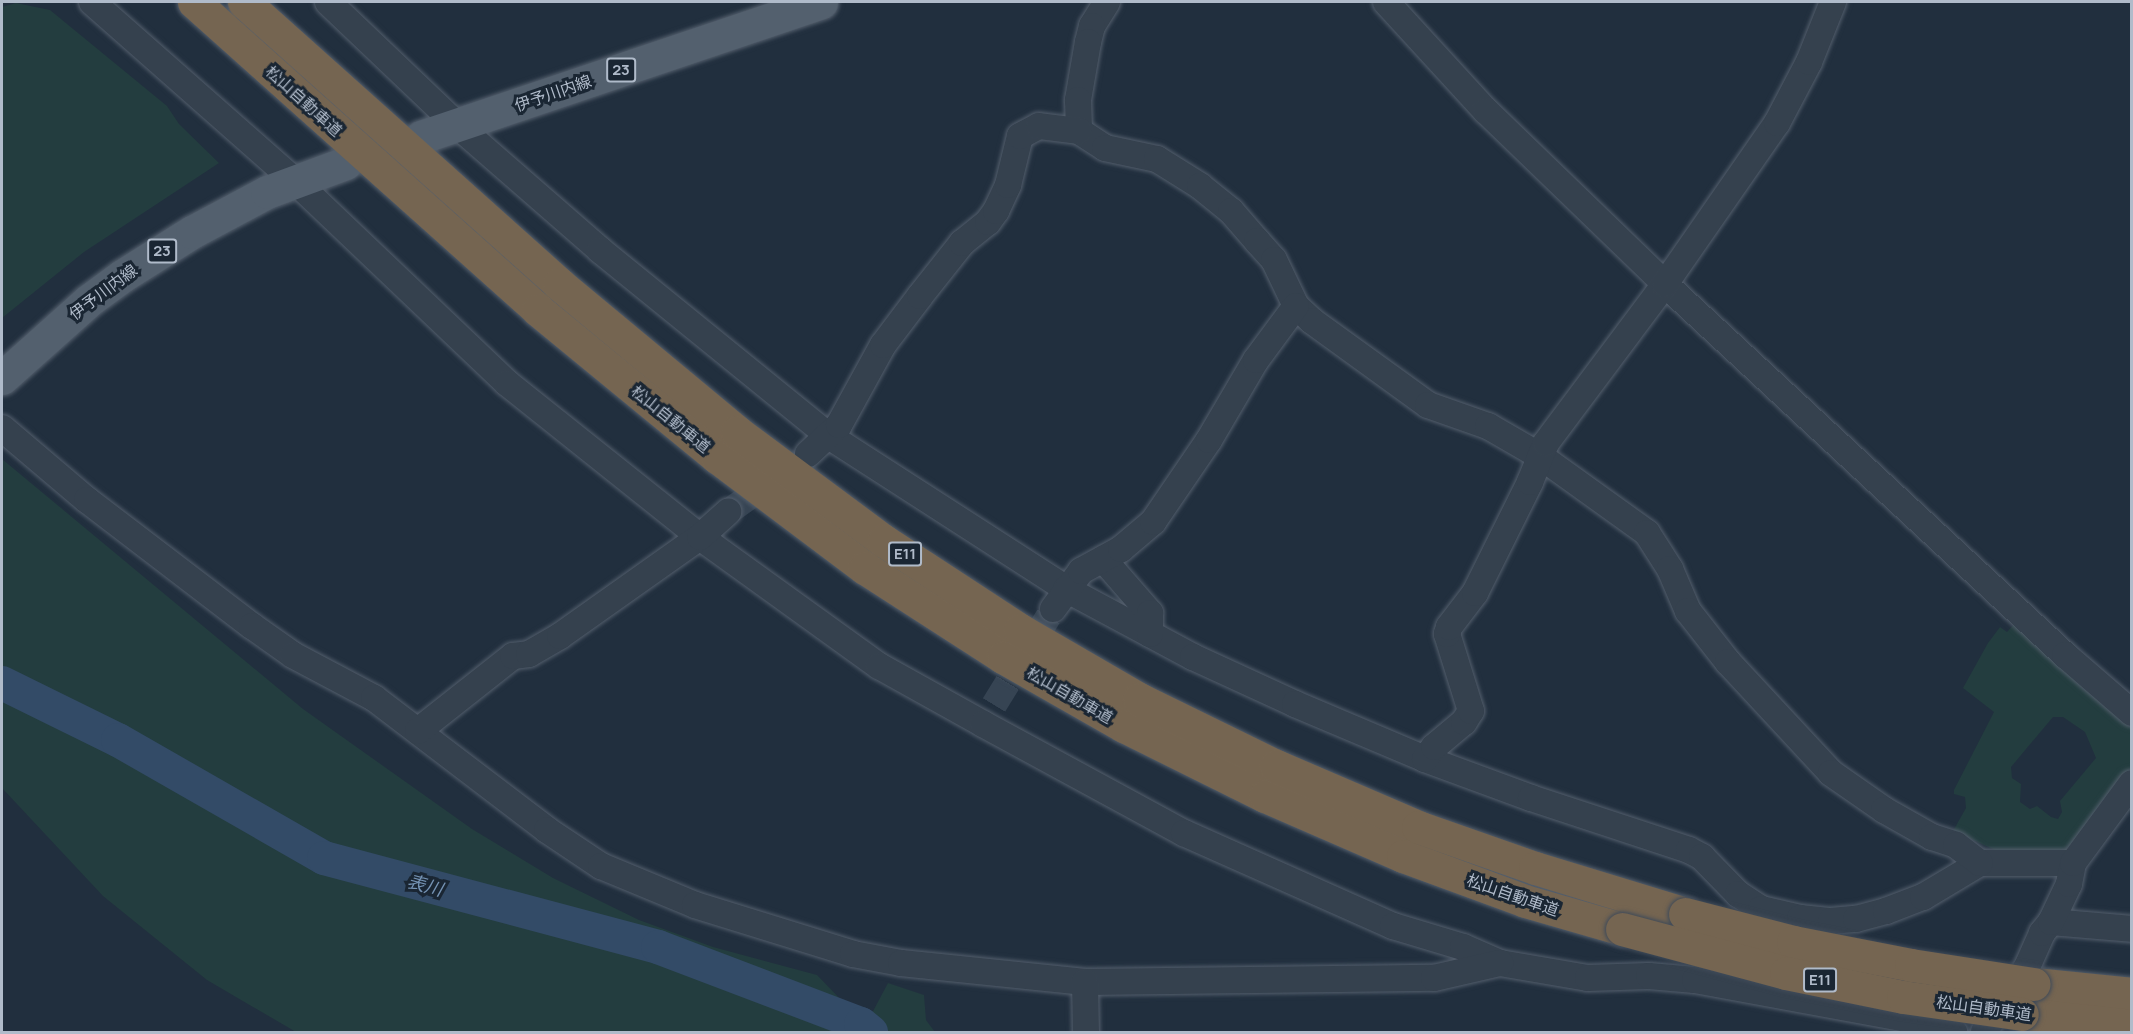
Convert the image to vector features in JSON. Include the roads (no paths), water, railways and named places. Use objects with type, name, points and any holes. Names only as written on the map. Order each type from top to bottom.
[{"type":"highway","name":"松山自動車道","points":[[194,2],[538,310],[717,457],[875,575],[1003,657],[1124,726],[1265,796],[1403,856],[1525,901],[1786,973],[1903,997],[2022,1014],[2132,1026]]},
{"type":"highway","name":"松山自動車道","points":[[244,2],[559,284],[737,432],[884,541],[1020,630],[1140,699],[1276,766],[1418,827],[1535,868],[1685,914],[1793,942],[1889,961],[2034,984],[2132,994]]},
{"type":"main road","name":"伊予川内線","points":[[420,137],[821,2]]},
{"type":"main road","name":"伊予川内線","points":[[2,378],[51,332],[122,276],[192,232],[267,192],[346,163]]},
{"type":"street","points":[[92,2],[296,182],[507,383],[700,537],[879,666],[988,715],[1184,833],[1393,926],[1463,947],[1500,963],[1588,978],[1649,976],[1695,980],[1929,1023],[1954,1032]]},
{"type":"street","points":[[328,2],[458,126],[600,250],[829,436],[1059,599],[1150,634],[1294,705],[1425,759],[1531,798],[1689,850],[1702,857],[1738,894],[1761,909],[1810,919],[1856,919],[1923,897],[1980,863],[2073,863]]},
{"type":"street","points":[[1079,131],[1078,100],[1088,42],[1092,26],[1107,2]]},
{"type":"street","points":[[1386,2],[1486,111],[1665,284],[2065,656],[2132,712]]},
{"type":"street","points":[[1425,759],[1434,747],[1464,722],[1471,711],[1447,634],[1449,627],[1475,593],[1546,443],[1665,284],[1777,123],[1809,62],[1833,2]]},
{"type":"street","points":[[808,454],[829,436],[850,410],[883,345],[962,243],[988,222],[996,211],[1008,185],[1020,136],[1039,126],[1079,131],[1105,148],[1157,159],[1208,192],[1231,211],[1274,260],[1296,306],[1312,321],[1428,405],[1488,426],[1540,456],[1647,533],[1660,549],[1679,593],[1701,628],[1728,662],[1831,773],[1853,791],[1884,810],[1932,837],[1956,845],[1980,863]]},
{"type":"street","points":[[1059,599],[1081,571],[1135,539],[1168,502],[1256,360],[1296,306]]},
{"type":"street","points":[[2,428],[87,500],[293,655],[374,698],[547,830],[602,866],[662,893],[853,954],[901,963],[1085,982],[1434,978],[1500,963]]},
{"type":"street","points":[[418,731],[513,656],[529,654],[560,636],[700,537],[728,512]]},
{"type":"street","points":[[1103,559],[1150,613],[1150,634]]},
{"type":"street","points":[[1984,1032],[2027,967],[2042,933],[2051,922],[2069,884],[2073,863],[2132,783]]},
{"type":"street","points":[[1695,980],[1761,909]]},
{"type":"street","points":[[2051,922],[2132,929]]},
{"type":"street","points":[[1085,982],[1086,1032]]},
{"type":"waterway","name":"表川","points":[[2,683],[118,740],[324,858],[658,947],[861,1024],[871,1032]]},
{"type":"tunnel","points":[[728,512],[774,479]]},
{"type":"tunnel","points":[[994,705],[1053,609]]}]
